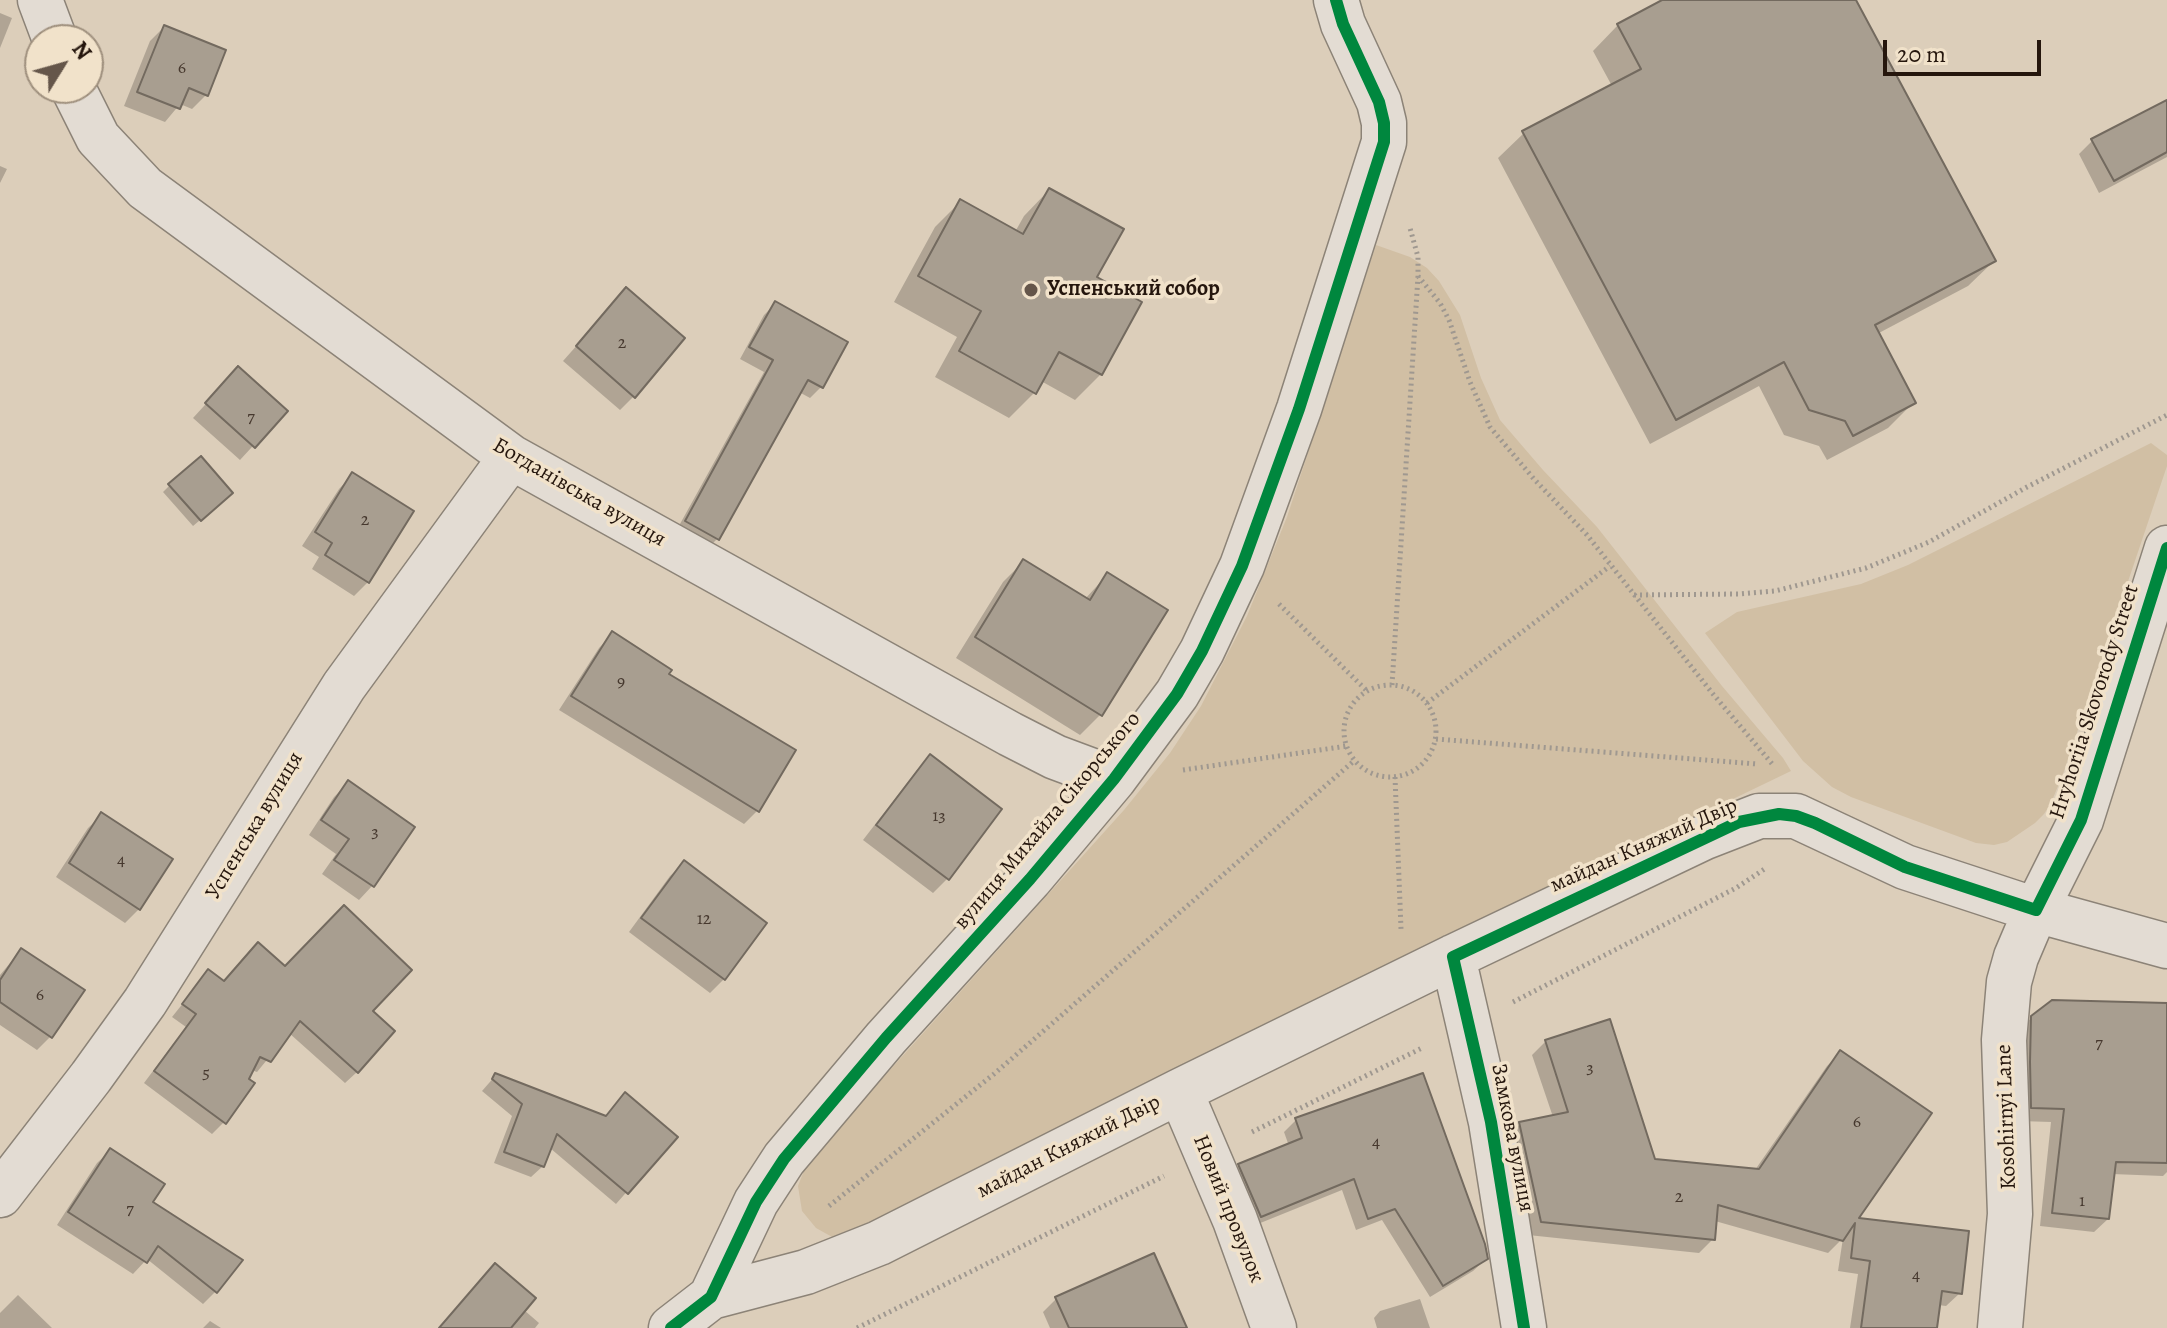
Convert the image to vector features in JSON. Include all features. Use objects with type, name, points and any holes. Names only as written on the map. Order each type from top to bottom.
[{"type":"street","points":[[40,0],[49,24]]},
{"type":"street","name":"вулиця Михайла Сікорського","points":[[671,1328],[711,1297],[756,1202],[784,1159],[848,1081],[1030,879],[1114,779],[1177,694],[1202,651],[1242,566],[1299,409],[1384,142],[1384,123],[1374,86],[1343,24],[1336,0]]},
{"type":"street","name":"Богданівська вулиця","points":[[81,104],[98,138],[145,188],[511,457],[1010,734],[1055,757],[1114,779]]},
{"type":"street","name":"Успенська вулиця","points":[[0,1195],[145,1002],[344,686],[511,457]]},
{"type":"street","name":"Hryhoriia Skovorody Street","points":[[2036,910],[2081,820],[2167,548]]},
{"type":"street","name":"майдан Княжий Двір","points":[[711,1297],[806,1272],[879,1243],[1453,957],[1739,822],[1759,816],[1796,816],[1905,867],[2036,910],[2167,946]]},
{"type":"street","name":"Kosohirnyi Lane","points":[[2000,1328],[2010,1214],[2004,1078],[2005,1008],[2016,957],[2036,910]]},
{"type":"street","name":"Замкова вулиця","points":[[1453,957],[1491,1122],[1524,1328]]},
{"type":"street","name":"Новий провулок","points":[[1180,1091],[1208,1154],[1274,1328]]},
{"type":"path","points":[[1370,190],[1403,215],[1418,257],[1392,685]]},
{"type":"path","points":[[857,1328],[1705,904],[1760,873],[1789,845],[1796,816],[1791,796],[1774,765],[1587,535],[1490,427],[1470,382],[1449,320],[1440,303],[1418,276]]},
{"type":"path","points":[[1633,595],[1775,591],[1866,568],[1929,542],[2167,415]]},
{"type":"path","points":[[1242,566],[1367,691]]},
{"type":"path","points":[[1427,703],[1610,566]]},
{"type":"path","points":[[1392,685],[1417,693],[1427,703],[1436,727],[1436,739],[1432,751],[1416,769],[1395,777],[1380,776],[1366,770],[1355,760],[1347,746],[1345,721],[1356,699],[1367,691],[1392,685]]},
{"type":"path","points":[[1436,739],[1774,765]]},
{"type":"path","points":[[1114,779],[1347,746]]},
{"type":"path","points":[[819,1214],[994,1074],[1355,760]]},
{"type":"path","points":[[1395,777],[1403,982]]},
{"type":"shaded area","points":[[1376,245],[1410,257],[1439,281],[1460,315],[1481,378],[1500,420],[1597,527],[1791,771],[1482,920],[882,1223],[834,1238],[816,1228],[802,1211],[798,1186],[805,1168],[817,1151],[1124,810],[1170,753],[1201,706],[1247,616],[1287,517]]},
{"type":"shaded area","points":[[2151,443],[2167,455],[2167,466],[2063,774],[2044,814],[2007,842],[1994,845],[1976,843],[1851,797],[1832,787],[1803,761],[1705,633],[1737,612],[1861,584],[1908,565]]},
{"type":"building","points":[[1662,0],[1856,0],[1996,261],[1875,325],[1916,403],[1853,436],[1845,421],[1809,410],[1784,362],[1676,420],[1522,131],[1641,69],[1617,24]]},
{"type":"building","points":[[164,25],[226,50],[208,96],[189,88],[180,109],[137,92]]},
{"type":"building","points":[[2167,100],[2167,152],[2114,181],[2091,139]]},
{"type":"building","name":"Успенський собор","points":[[1049,188],[1124,229],[1097,277],[1142,302],[1102,375],[1059,352],[1036,394],[959,351],[981,311],[918,276],[960,199],[1023,234]]},
{"type":"building","points":[[626,287],[685,338],[635,398],[576,346]]},
{"type":"building","points":[[775,301],[848,342],[823,388],[808,380],[719,540],[685,521],[773,360],[749,347]]},
{"type":"building","points":[[238,366],[288,411],[255,448],[205,403]]},
{"type":"building","points":[[201,456],[233,493],[201,521],[168,484]]},
{"type":"building","points":[[352,472],[414,511],[369,583],[325,555],[332,543],[315,532]]},
{"type":"building","points":[[1023,559],[1090,600],[1107,572],[1168,610],[1102,716],[975,637]]},
{"type":"building","points":[[612,631],[672,670],[669,674],[796,750],[759,812],[571,696]]},
{"type":"building","points":[[930,754],[1002,809],[949,880],[876,825]]},
{"type":"building","points":[[348,780],[415,827],[374,887],[334,860],[349,839],[321,820]]},
{"type":"building","points":[[101,812],[173,859],[140,910],[69,863]]},
{"type":"building","points":[[684,860],[767,923],[725,980],[641,918]]},
{"type":"building","points":[[344,905],[412,970],[373,1011],[395,1031],[358,1073],[300,1021],[271,1062],[260,1057],[249,1079],[255,1083],[226,1124],[154,1071],[196,1014],[182,1004],[208,969],[224,981],[258,942],[285,966]]},
{"type":"building","points":[[21,948],[85,990],[52,1038],[0,1002],[0,980]]},
{"type":"building","points":[[2052,1000],[2167,1003],[2167,1163],[2116,1162],[2109,1219],[2052,1213],[2064,1109],[2031,1108],[2030,1062],[2031,1016]]},
{"type":"building","points":[[1610,1019],[1655,1159],[1759,1169],[1840,1050],[1932,1113],[1859,1218],[1969,1231],[1962,1294],[1942,1291],[1937,1328],[1861,1328],[1870,1261],[1851,1258],[1855,1223],[1843,1241],[1718,1205],[1715,1240],[1541,1222],[1519,1122],[1568,1112],[1545,1040]]},
{"type":"building","points":[[495,1073],[606,1116],[625,1092],[678,1137],[628,1194],[557,1134],[544,1167],[504,1152],[522,1104],[492,1079]]},
{"type":"building","points":[[1423,1073],[1488,1259],[1443,1286],[1395,1209],[1368,1219],[1354,1179],[1261,1217],[1238,1164],[1302,1138],[1295,1118]]},
{"type":"building","points":[[110,1148],[165,1184],[153,1202],[243,1260],[217,1293],[158,1246],[147,1263],[68,1212]]},
{"type":"building","points":[[1154,1253],[1187,1328],[1069,1328],[1055,1297]]},
{"type":"building","points":[[495,1263],[536,1298],[511,1328],[439,1328]]},
{"type":"cycle path","points":[[671,1328],[711,1297],[756,1202],[784,1159],[1114,779],[1177,694],[1202,651],[1242,566],[1299,409],[1384,142],[1379,102],[1343,24],[1336,0]]},
{"type":"cycle path","points":[[1524,1328],[1491,1122],[1453,957],[1739,822],[1779,814],[1815,823],[1905,867],[2036,910],[2081,820],[2167,548]]},
{"type":"place","name":"Успенський собор","points":[[1031,290]]}]
